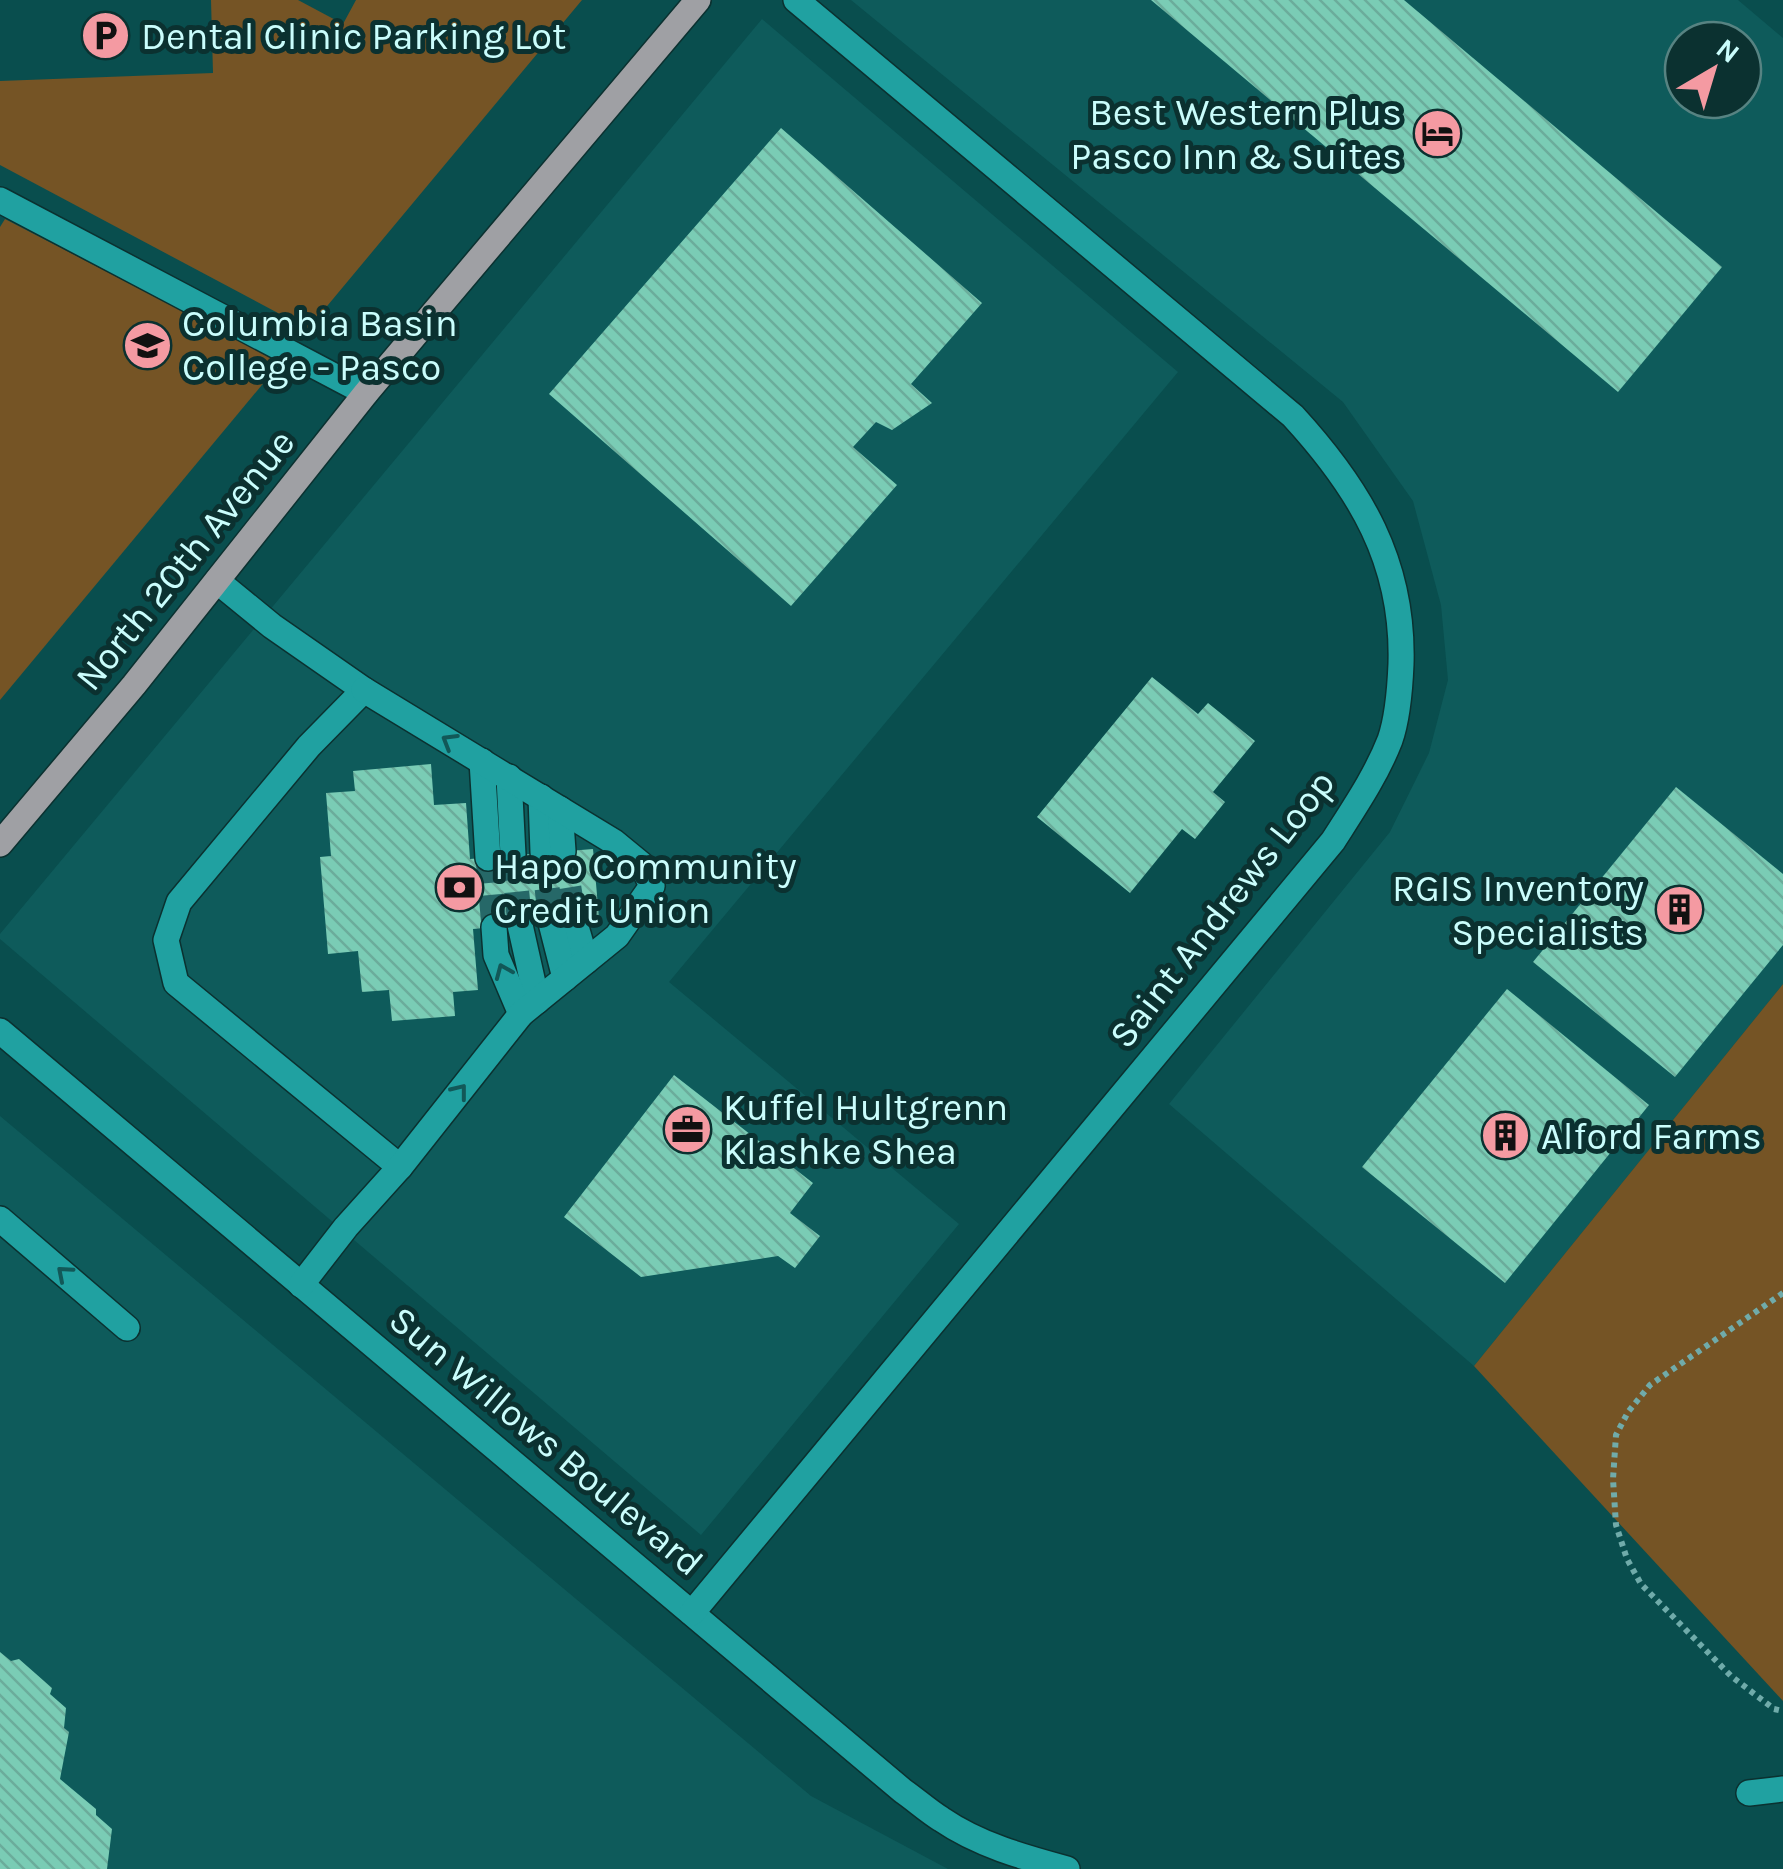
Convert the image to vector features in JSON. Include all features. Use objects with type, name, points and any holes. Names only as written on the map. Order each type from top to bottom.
[{"type":"main road","name":"North 20th Avenue","points":[[0,844],[134,685],[366,393],[698,0]]},
{"type":"street","name":"Saint Andrews Loop","points":[[692,1614],[1333,841],[1368,787],[1391,737],[1400,689],[1402,640],[1395,590],[1380,543],[1358,498],[1328,455],[1293,416],[796,0]]},
{"type":"street","points":[[0,200],[366,393]]},
{"type":"street","points":[[217,581],[272,626],[364,690],[614,842],[642,865],[652,886],[617,936],[529,1007],[301,1285]]},
{"type":"street","points":[[364,690],[309,746],[179,902],[166,940],[176,983],[400,1167]]},
{"type":"street","points":[[482,762],[501,856],[509,778]]},
{"type":"street","points":[[550,803],[553,852]]},
{"type":"street","points":[[565,978],[562,921],[586,961]]},
{"type":"street","points":[[507,926],[496,955],[529,1007]]},
{"type":"street","name":"Sun Willows Boulevard","points":[[0,1031],[890,1780],[942,1820],[1018,1862],[1067,1869]]},
{"type":"street","points":[[0,1220],[127,1328]]},
{"type":"street","points":[[1749,1793],[1783,1789]]},
{"type":"path","points":[[1783,1293],[1650,1385],[1628,1412],[1616,1435],[1612,1479],[1616,1524],[1626,1559],[1641,1584],[1731,1676],[1774,1709],[1783,1711]]},
{"type":"shaded area","points":[[211,0],[298,0],[343,24],[356,0],[582,0],[308,329],[0,165],[0,81],[213,73]]},
{"type":"shaded area","points":[[851,0],[1738,0],[1762,20],[1663,20],[1663,120],[1763,120],[1763,21],[1783,38],[1783,984],[1474,1366],[1169,1104],[1390,832],[1429,753],[1448,680],[1441,605],[1413,501],[1343,402]]},
{"type":"shaded area","points":[[762,19],[1178,372],[669,982],[959,1224],[701,1535],[0,939],[0,934]]},
{"type":"shaded area","points":[[5,219],[281,362],[0,700],[0,227]]},
{"type":"shaded area","points":[[1783,984],[1783,1701],[1474,1366]]},
{"type":"shaded area","points":[[0,1116],[811,1796],[948,1869],[0,1869]]},
{"type":"building","name":"Best Western Plus Pasco Inn & Suites","points":[[1151,0],[1404,0],[1722,267],[1618,392]]},
{"type":"building","points":[[781,128],[982,303],[911,384],[932,403],[892,430],[876,422],[853,447],[897,485],[791,606],[549,394]]},
{"type":"building","points":[[1152,677],[1198,714],[1208,703],[1255,741],[1213,792],[1225,802],[1195,839],[1182,829],[1130,893],[1037,817]]},
{"type":"building","name":"Hapo Community Credit Union","points":[[431,764],[434,805],[466,803],[470,859],[593,849],[599,918],[473,929],[478,990],[453,992],[455,1016],[392,1021],[389,990],[362,992],[358,951],[328,954],[320,857],[331,856],[326,793],[355,791],[353,771]]},
{"type":"building","name":"RGIS Inventory Specialists","points":[[1676,787],[1783,874],[1783,945],[1675,1077],[1533,962]]},
{"type":"building","name":"Alford Farms","points":[[1507,989],[1649,1105],[1505,1283],[1362,1167]]},
{"type":"building","name":"Kuffel Hultgrenn Klashke Shea","points":[[674,1075],[813,1183],[790,1213],[820,1236],[795,1268],[778,1256],[641,1277],[564,1217]]},
{"type":"building","points":[[0,1652],[11,1661],[19,1659],[52,1688],[50,1694],[66,1708],[64,1728],[69,1732],[60,1779],[96,1809],[96,1815],[112,1829],[107,1869],[0,1869]]},
{"type":"tunnel","points":[[563,851],[574,920]]},
{"type":"tunnel","points":[[543,852],[551,923]]},
{"type":"tunnel","points":[[513,855],[520,925]]},
{"type":"tunnel","points":[[488,858],[494,927]]},
{"type":"place","name":"Dental Clinic Parking Lot","points":[[106,36]]},
{"type":"place","name":"Best Western Plus Pasco Inn & Suites","points":[[1437,134]]},
{"type":"place","name":"Columbia Basin College - Pasco","points":[[147,345]]},
{"type":"place","name":"Hapo Community Credit Union","points":[[459,888]]},
{"type":"place","name":"RGIS Inventory Specialists","points":[[1679,910]]},
{"type":"place","name":"Kuffel Hultgrenn Klashke Shea","points":[[688,1129]]},
{"type":"place","name":"Alford Farms","points":[[1506,1136]]}]
